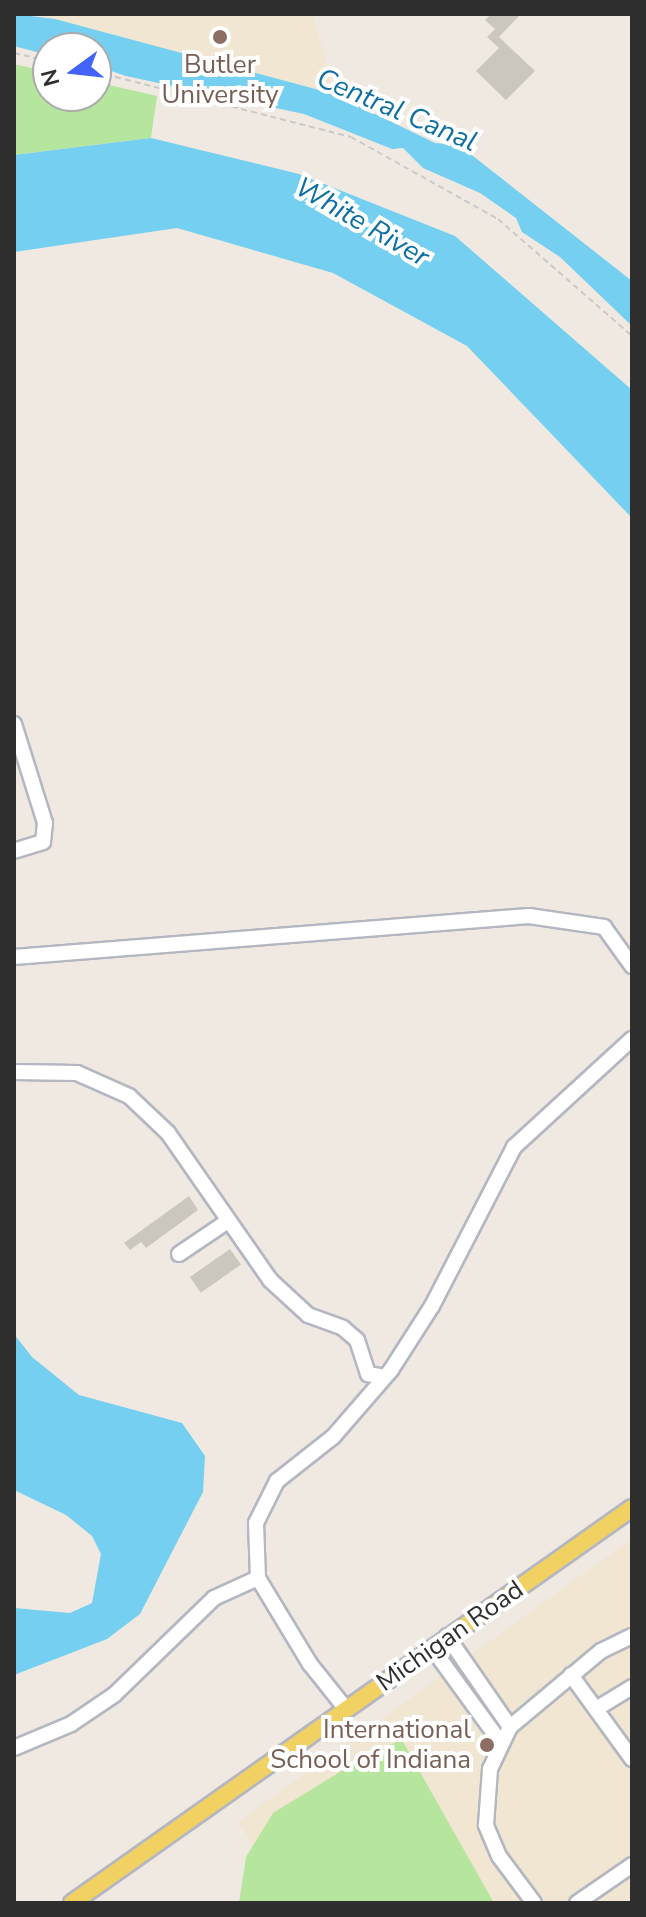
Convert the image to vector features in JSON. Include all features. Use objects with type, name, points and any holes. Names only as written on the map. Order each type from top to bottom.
[{"type":"main road","name":"Michigan Road","points":[[72,1903],[632,1508]]},
{"type":"lane","points":[[14,724],[45,823],[43,842],[14,851]]},
{"type":"lane","points":[[14,957],[529,916],[604,927],[632,966]]},
{"type":"lane","points":[[346,1709],[310,1664],[258,1578],[256,1523],[277,1481],[333,1437],[385,1377],[432,1306],[514,1147],[632,1039]]},
{"type":"lane","points":[[14,1072],[77,1073],[129,1096],[168,1133],[228,1221],[288,1300],[357,1340],[368,1374],[362,1403]]},
{"type":"lane","points":[[179,1254],[228,1221]]},
{"type":"lane","points":[[368,1374],[385,1377]]},
{"type":"lane","points":[[14,1748],[71,1724],[114,1695],[214,1598],[258,1578]]},
{"type":"lane","points":[[447,1636],[510,1727]]},
{"type":"lane","points":[[534,1903],[499,1856],[486,1825],[485,1794],[501,1743],[510,1727],[571,1675],[601,1651],[632,1636]]},
{"type":"lane","points":[[432,1648],[501,1743]]},
{"type":"lane","points":[[571,1675],[632,1759]]},
{"type":"lane","points":[[596,1709],[632,1687]]},
{"type":"lane","points":[[577,1903],[632,1865]]},
{"type":"path","points":[[112,76],[351,137],[498,219],[632,336]]},
{"type":"shaded area","name":"Butler University","points":[[33,14],[313,14],[334,94],[112,32]]},
{"type":"shaded area","name":"International School of Indiana","points":[[632,1539],[632,1903],[290,1903],[238,1822]]},
{"type":"green space","points":[[14,64],[32,68],[32,112],[112,112],[112,86],[157,96],[151,138],[14,155]]},
{"type":"green space","points":[[402,1740],[494,1903],[239,1903],[246,1857],[273,1813],[374,1751]]},
{"type":"water","points":[[14,14],[55,19],[103,32],[32,32],[32,51],[14,46]]},
{"type":"water","points":[[112,34],[334,94],[435,143],[459,145],[632,281],[632,326],[560,257],[522,232],[516,218],[480,193],[423,168],[403,148],[392,149],[304,114],[112,71]]},
{"type":"water","name":"White River","points":[[151,138],[299,174],[455,236],[632,390],[632,518],[467,346],[333,273],[177,228],[14,252],[14,155]]},
{"type":"water","points":[[14,1334],[32,1357],[79,1395],[182,1423],[205,1456],[203,1492],[140,1614],[107,1639],[14,1675],[14,1608],[70,1613],[92,1603],[101,1554],[92,1536],[66,1515],[14,1490]]},
{"type":"building","points":[[491,14],[521,14],[499,37],[535,71],[506,100],[476,71],[499,48],[487,37],[495,29],[485,20]]},
{"type":"building","points":[[189,1196],[198,1210],[146,1248],[141,1242],[130,1250],[124,1243]]},
{"type":"building","points":[[230,1249],[241,1265],[201,1293],[190,1277]]},
{"type":"place","name":"Butler University","points":[[220,37]]},
{"type":"place","name":"International School of Indiana","points":[[487,1745]]},
{"type":"water label","name":"Central Canal","points":[[397,110]]}]
